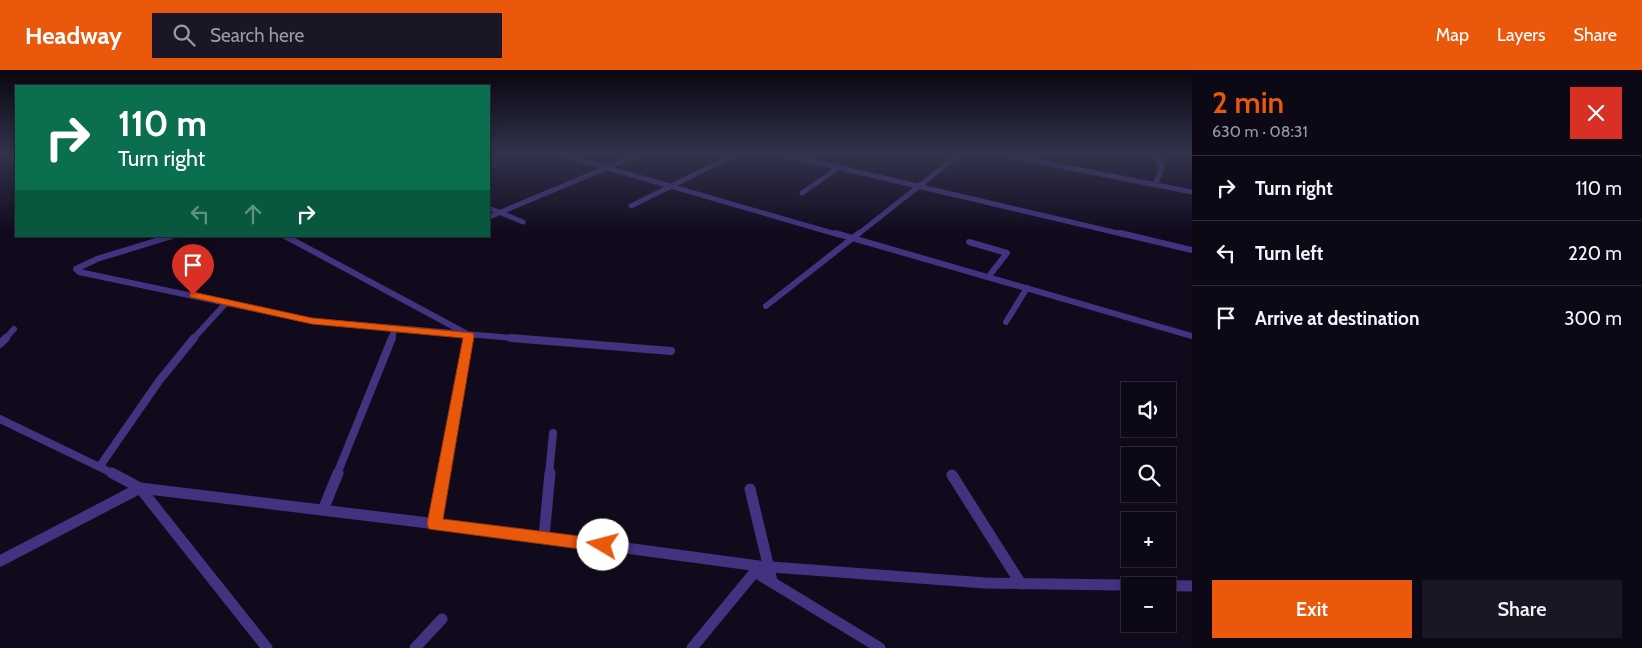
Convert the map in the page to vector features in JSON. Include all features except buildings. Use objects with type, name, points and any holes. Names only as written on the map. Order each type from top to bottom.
[{"type":"street","points":[[490,217],[579,180]]},
{"type":"street","points":[[649,180],[1192,336]]},
{"type":"street","points":[[631,206],[682,180]]},
{"type":"street","points":[[802,193],[821,180]]},
{"type":"street","points":[[892,180],[1192,250]]},
{"type":"street","points":[[766,306],[854,239],[927,180]]},
{"type":"street","points":[[1130,180],[1192,192]]},
{"type":"street","points":[[1155,185],[1157,180]]},
{"type":"street","points":[[490,208],[523,222]]},
{"type":"street","points":[[169,237],[97,259],[76,269],[79,272],[312,321],[469,336],[671,351]]},
{"type":"street","points":[[287,237],[469,336]]},
{"type":"street","points":[[969,242],[1007,253],[988,276]]},
{"type":"street","points":[[1006,322],[1027,288]]},
{"type":"street","points":[[100,466],[158,382],[199,329],[227,302]]},
{"type":"street","points":[[0,344],[14,329]]},
{"type":"street","points":[[323,510],[395,329]]},
{"type":"street","points":[[435,524],[469,336]]},
{"type":"street","points":[[0,419],[100,466],[140,488],[544,538],[761,568],[1021,584],[1192,586]]},
{"type":"street","points":[[544,538],[553,433]]},
{"type":"street","points":[[952,475],[1021,584]]},
{"type":"street","points":[[0,561],[140,488]]},
{"type":"street","points":[[140,488],[266,648]]},
{"type":"street","points":[[750,489],[761,568],[772,581],[880,648]]},
{"type":"street","points":[[692,648],[761,568]]},
{"type":"street","points":[[415,648],[442,619]]},
{"type":"route","points":[[193,295],[312,321],[469,336],[435,524],[603,545]]}]
